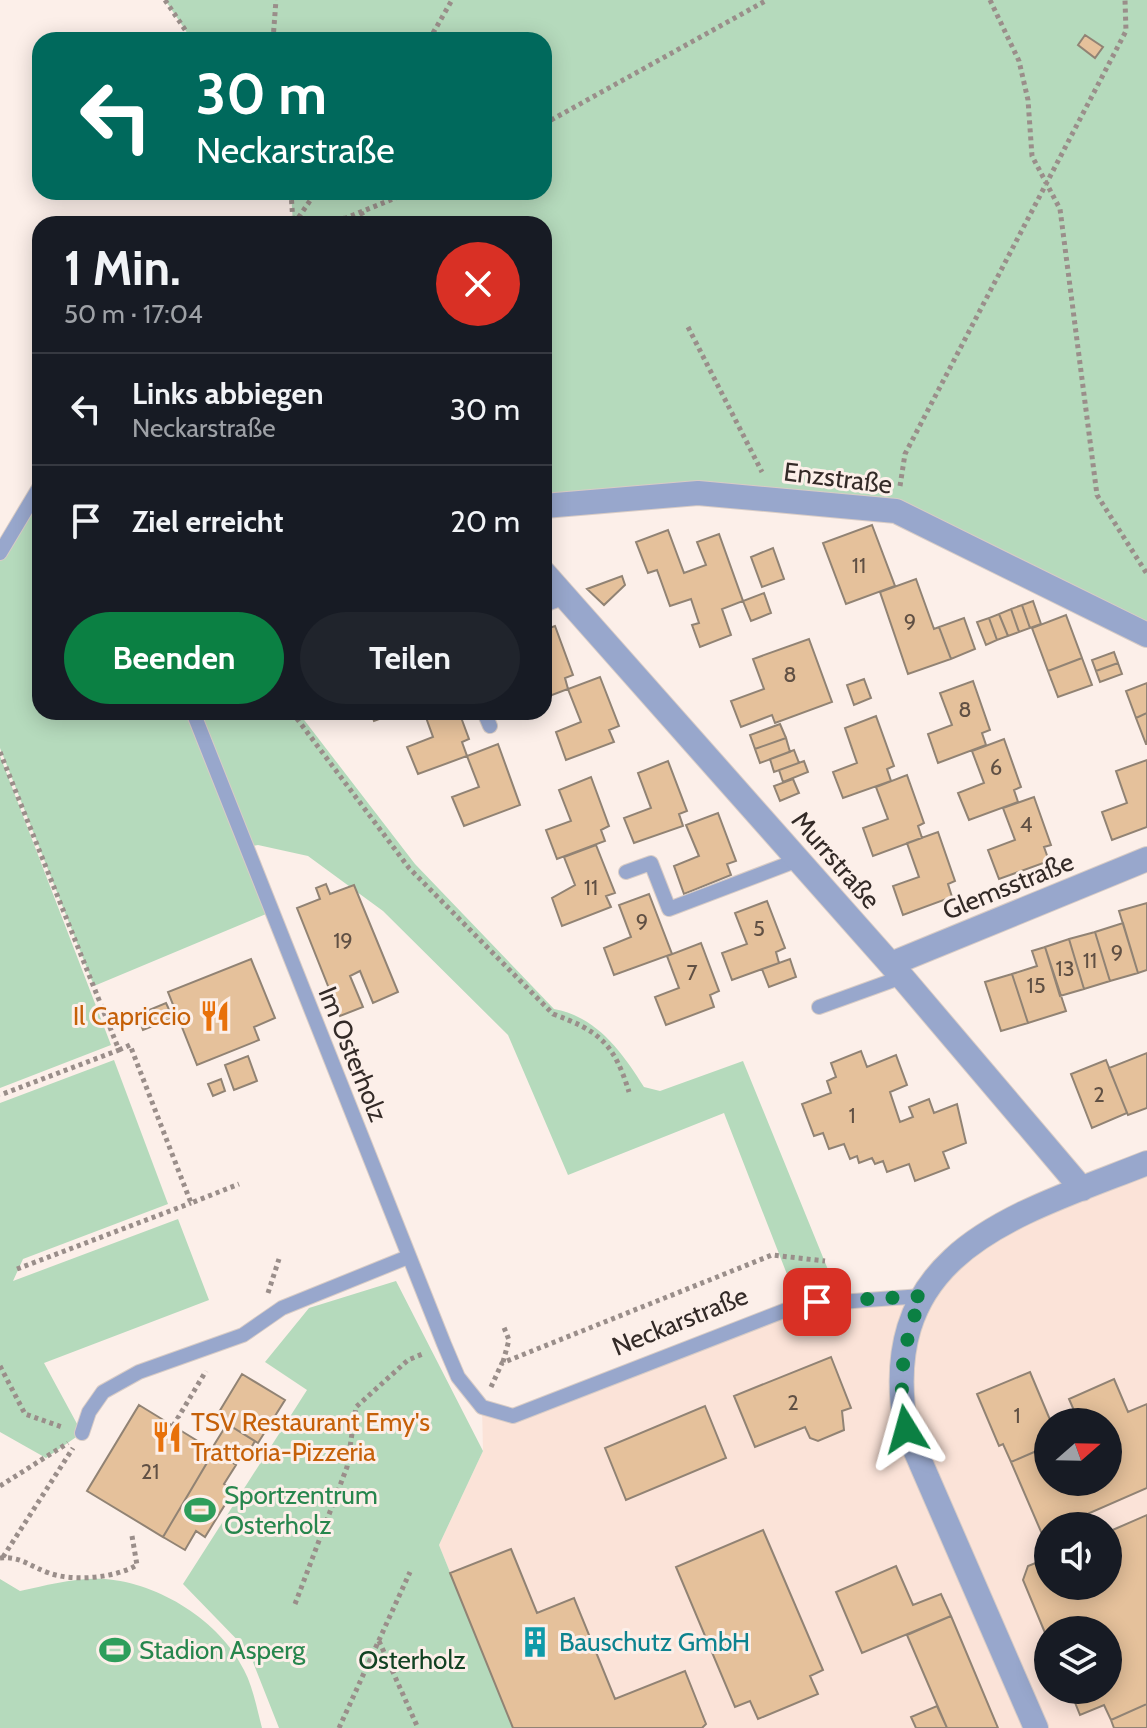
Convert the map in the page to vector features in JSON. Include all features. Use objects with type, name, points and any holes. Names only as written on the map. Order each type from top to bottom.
[{"type":"street","name":"Enzstraße","points":[[552,505],[698,493],[896,511],[1147,635]]},
{"type":"street","name":"Murrstraße","points":[[555,601],[798,860],[1082,1189]]},
{"type":"street","name":"Glemsstraße","points":[[896,970],[1147,859]]},
{"type":"street","points":[[1036,1728],[906,1429],[901,1403],[901,1359],[922,1296],[934,1275],[966,1246],[1082,1189],[1147,1163]]},
{"type":"lane","points":[[0,553],[32,499]]},
{"type":"lane","name":"Im Osterholz","points":[[196,720],[444,1344],[458,1377],[482,1407]]},
{"type":"lane","points":[[626,872],[651,863],[669,909],[798,860]]},
{"type":"lane","points":[[819,1007],[896,970]]},
{"type":"lane","points":[[82,1433],[89,1412],[103,1392],[139,1372],[243,1335],[282,1308],[408,1257]]},
{"type":"lane","name":"Neckarstraße","points":[[482,1407],[513,1416],[799,1305],[922,1296]]},
{"type":"path","points":[[165,0],[187,32]]},
{"type":"path","points":[[274,32],[276,0]]},
{"type":"path","points":[[434,32],[452,0]]},
{"type":"path","points":[[552,120],[767,0]]},
{"type":"path","points":[[990,0],[1019,61],[1028,100],[1032,156],[1060,209],[1097,495],[1147,574]]},
{"type":"path","points":[[896,511],[905,454],[1044,181],[1126,31],[1125,0]]},
{"type":"path","points":[[342,216],[390,200]]},
{"type":"path","points":[[361,212],[363,216]]},
{"type":"path","points":[[688,327],[776,499]]},
{"type":"path","points":[[298,720],[409,868],[553,1014],[572,1019],[613,1050],[629,1092]]},
{"type":"path","points":[[0,752],[119,1050]]},
{"type":"path","points":[[0,1095],[130,1045],[191,1203]]},
{"type":"path","points":[[17,1269],[239,1184]]},
{"type":"path","points":[[502,1363],[772,1255],[825,1261]]},
{"type":"path","points":[[482,1407],[509,1340],[503,1325]]},
{"type":"path","points":[[295,1604],[347,1467],[356,1407],[408,1360],[444,1344]]},
{"type":"path","points":[[173,1426],[209,1366],[207,1348]]},
{"type":"path","points":[[0,1366],[25,1414],[82,1433]]},
{"type":"path","points":[[0,1486],[82,1433]]},
{"type":"path","points":[[82,1433],[1,1558],[27,1560],[45,1572],[64,1578],[122,1574],[137,1565],[132,1536]]},
{"type":"path","points":[[339,1728],[410,1572]]},
{"type":"path","points":[[379,1640],[418,1728]]},
{"type":"shaded area","name":"Osterholz","points":[[1147,1163],[1147,1728],[513,1728],[439,1545],[483,1451],[482,1407],[513,1416],[792,1307],[922,1296],[950,1259]]},
{"type":"green space","points":[[165,0],[1147,0],[1147,635],[896,511],[698,493],[552,505],[552,216],[292,216],[292,200],[552,200],[552,32],[187,32]]},
{"type":"green space","points":[[32,499],[32,720],[304,720],[415,864],[554,1009],[583,1020],[607,1038],[644,1087],[660,1091],[743,1061],[840,1299],[799,1305],[724,1113],[568,1175],[508,1035],[383,911],[308,856],[258,845],[246,847],[271,912],[94,986],[0,748],[0,553]]},
{"type":"green space","points":[[0,756],[111,1045],[0,1088]]},
{"type":"green space","points":[[114,1060],[168,1204],[23,1259],[13,1281],[178,1219],[209,1300],[44,1363],[82,1433],[46,1458],[0,1432],[0,1103]]},
{"type":"green space","name":"Osterholz","points":[[396,1281],[483,1451],[439,1545],[513,1728],[279,1728],[249,1652],[183,1584],[307,1390],[265,1362],[309,1308]]},
{"type":"green space","name":"Stadion Asperg","points":[[0,1579],[20,1591],[84,1579],[125,1582],[146,1588],[186,1608],[204,1621],[233,1652],[250,1684],[262,1728],[0,1728]]},
{"type":"building","points":[[1085,35],[1103,47],[1095,58],[1078,45]]},
{"type":"building","points":[[872,525],[895,586],[846,604],[823,543]]},
{"type":"building","points":[[668,530],[684,573],[706,565],[697,542],[719,534],[743,601],[722,609],[731,635],[700,647],[692,625],[699,623],[691,599],[670,606],[657,570],[648,573],[636,542]]},
{"type":"building","points":[[773,548],[784,579],[762,587],[751,557]]},
{"type":"building","points":[[622,576],[625,585],[604,605],[587,589]]},
{"type":"building","points":[[916,579],[934,629],[939,627],[951,659],[908,674],[880,592]]},
{"type":"building","points":[[764,593],[771,613],[751,621],[743,601]]},
{"type":"building","points":[[1033,601],[1041,624],[1030,628],[1022,605]]},
{"type":"building","points":[[1022,605],[1030,628],[1019,632],[1011,609]]},
{"type":"building","points":[[1011,609],[1019,632],[1008,636],[999,614]]},
{"type":"building","points":[[999,614],[1008,636],[997,640],[989,618]]},
{"type":"building","points":[[1066,615],[1082,658],[1048,671],[1032,628]]},
{"type":"building","points":[[964,618],[975,649],[951,659],[939,627]]},
{"type":"building","points":[[989,618],[997,640],[986,645],[977,622]]},
{"type":"building","points":[[555,626],[573,675],[565,678],[568,689],[552,695],[552,627]]},
{"type":"building","points":[[809,639],[832,702],[775,723],[772,715],[741,727],[731,701],[764,689],[753,659]]},
{"type":"building","points":[[1114,652],[1118,663],[1096,671],[1092,660]]},
{"type":"building","points":[[1082,658],[1092,685],[1058,697],[1048,671]]},
{"type":"building","points":[[1118,663],[1122,674],[1100,682],[1096,671]]},
{"type":"building","points":[[600,677],[619,726],[609,730],[614,742],[566,760],[556,732],[581,722],[568,689]]},
{"type":"building","points":[[864,679],[871,698],[854,705],[847,685]]},
{"type":"building","points":[[973,681],[990,730],[982,733],[986,745],[938,763],[928,734],[952,725],[940,693]]},
{"type":"building","points":[[1147,683],[1147,713],[1136,718],[1126,691]]},
{"type":"building","points":[[1147,713],[1147,744],[1146,744],[1136,718]]},
{"type":"building","points":[[876,716],[894,766],[887,769],[891,781],[843,798],[833,772],[857,763],[845,728]]},
{"type":"building","points":[[427,720],[462,720],[469,739],[462,742],[467,756],[418,774],[407,747],[433,737]]},
{"type":"building","points":[[780,724],[786,738],[755,749],[750,735]]},
{"type":"building","points":[[786,738],[790,752],[760,763],[755,749]]},
{"type":"building","points":[[1004,739],[1021,787],[1014,790],[1018,802],[969,820],[958,793],[984,783],[972,751]]},
{"type":"building","points":[[498,744],[520,805],[464,826],[452,797],[479,787],[467,756]]},
{"type":"building","points":[[794,750],[799,763],[774,772],[770,759]]},
{"type":"building","points":[[1147,760],[1147,827],[1112,840],[1102,812],[1127,803],[1116,771]]},
{"type":"building","points":[[668,761],[687,811],[679,814],[683,826],[634,843],[624,818],[651,808],[638,773]]},
{"type":"building","points":[[804,761],[808,772],[783,782],[779,770]]},
{"type":"building","points":[[907,775],[924,823],[918,826],[922,838],[873,856],[863,828],[888,819],[876,787]]},
{"type":"building","points":[[591,777],[609,826],[601,830],[605,841],[557,859],[546,830],[571,821],[559,790]]},
{"type":"building","points":[[793,779],[799,793],[780,801],[774,786]]},
{"type":"building","points":[[1034,797],[1051,845],[1044,847],[1049,861],[999,879],[988,850],[1015,840],[1003,808]]},
{"type":"building","points":[[718,813],[736,861],[727,864],[731,875],[684,894],[674,866],[699,856],[686,825]]},
{"type":"building","points":[[938,832],[955,881],[948,884],[952,897],[903,915],[893,886],[919,877],[907,843]]},
{"type":"building","points":[[596,845],[615,893],[606,896],[611,907],[562,926],[552,898],[575,885],[564,857]]},
{"type":"building","points":[[326,884],[330,894],[354,885],[398,992],[373,1003],[360,971],[350,976],[363,1007],[340,1016],[297,908],[320,899],[316,888]]},
{"type":"building","points":[[649,894],[672,954],[614,975],[604,948],[631,937],[619,905]]},
{"type":"building","points":[[767,901],[785,948],[776,952],[779,963],[732,980],[722,953],[747,944],[735,913]]},
{"type":"building","points":[[1147,903],[1147,970],[1138,973],[1119,911]]},
{"type":"building","points":[[1123,923],[1138,973],[1110,981],[1095,932]]},
{"type":"building","points":[[1095,932],[1110,981],[1084,989],[1069,939]]},
{"type":"building","points":[[1069,939],[1084,989],[1060,996],[1045,947]]},
{"type":"building","points":[[701,943],[719,991],[710,995],[714,1007],[666,1025],[655,997],[679,988],[667,956]]},
{"type":"building","points":[[1045,947],[1066,1011],[1028,1023],[1012,974],[1037,966],[1032,951]]},
{"type":"building","points":[[251,959],[275,1018],[254,1027],[259,1040],[197,1065],[168,992]]},
{"type":"building","points":[[790,959],[796,977],[769,987],[762,969]]},
{"type":"building","points":[[1012,974],[1028,1023],[1001,1031],[985,982]]},
{"type":"building","points":[[166,1003],[173,1018],[143,1030],[137,1015]]},
{"type":"building","points":[[861,1051],[867,1067],[896,1055],[907,1085],[890,1092],[900,1122],[913,1117],[909,1107],[929,1099],[934,1113],[957,1104],[966,1143],[943,1152],[949,1168],[915,1181],[909,1164],[887,1172],[883,1161],[875,1164],[872,1158],[859,1163],[857,1156],[850,1159],[844,1144],[829,1149],[823,1133],[814,1136],[802,1104],[831,1093],[827,1081],[836,1077],[831,1063]]},
{"type":"building","points":[[1147,1053],[1147,1108],[1128,1115],[1109,1068]]},
{"type":"building","points":[[248,1056],[257,1081],[234,1090],[225,1065]]},
{"type":"building","points":[[1106,1060],[1127,1113],[1092,1128],[1071,1074]]},
{"type":"building","points":[[221,1079],[225,1091],[213,1096],[208,1084]]},
{"type":"building","points":[[831,1357],[851,1408],[842,1411],[844,1430],[818,1441],[810,1438],[805,1427],[755,1447],[734,1396]]},
{"type":"building","points":[[1030,1372],[1045,1408],[1034,1408],[1034,1452],[1011,1462],[1003,1444],[999,1446],[977,1394]]},
{"type":"building","points":[[242,1374],[285,1400],[258,1443],[216,1417]]},
{"type":"building","points":[[1114,1379],[1128,1412],[1147,1404],[1147,1488],[1092,1512],[1034,1512],[1034,1515],[1011,1462],[1034,1452],[1034,1496],[1122,1496],[1122,1408],[1073,1408],[1069,1399]]},
{"type":"building","points":[[139,1405],[214,1451],[163,1537],[87,1491]]},
{"type":"building","points":[[705,1406],[726,1458],[626,1500],[605,1448]]},
{"type":"building","points":[[227,1424],[255,1441],[251,1448],[226,1453],[214,1445]]},
{"type":"building","name":"Sportzentrum Osterholz","points":[[214,1451],[236,1465],[224,1484],[234,1490],[205,1537],[196,1531],[185,1550],[163,1537]]},
{"type":"building","points":[[1147,1515],[1147,1704],[1111,1720],[1104,1705],[1080,1715],[1076,1704],[1122,1704],[1122,1616],[1038,1616],[1023,1580],[1028,1566],[1034,1564],[1034,1600],[1122,1600],[1122,1526]]},
{"type":"building","name":"Bauschutz GmbH","points":[[763,1530],[823,1670],[810,1676],[818,1694],[758,1719],[750,1701],[735,1707],[676,1567]]},
{"type":"building","name":"Bauschutz GmbH","points":[[511,1549],[537,1613],[574,1598],[615,1699],[685,1671],[706,1724],[702,1728],[513,1728],[450,1573]]},
{"type":"building","points":[[896,1566],[913,1605],[941,1594],[951,1616],[862,1653],[836,1592]]},
{"type":"building","points":[[951,1616],[998,1728],[947,1728],[907,1635]]},
{"type":"building","points":[[1147,1704],[1147,1728],[1114,1728],[1111,1720]]},
{"type":"building","points":[[937,1706],[947,1728],[916,1728],[911,1717]]},
{"type":"place","name":"Il Capriccio","points":[[215,1016]]},
{"type":"place","name":"TSV Restaurant Emy's Trattoria-Pizzeria","points":[[167,1437]]},
{"type":"place","name":"Sportzentrum Osterholz","points":[[200,1510]]},
{"type":"place","name":"Bauschutz GmbH","points":[[535,1642]]},
{"type":"place","name":"Stadion Asperg","points":[[115,1650]]},
{"type":"route","points":[[817,1302],[922,1296],[901,1359],[901,1403],[906,1429]]}]
